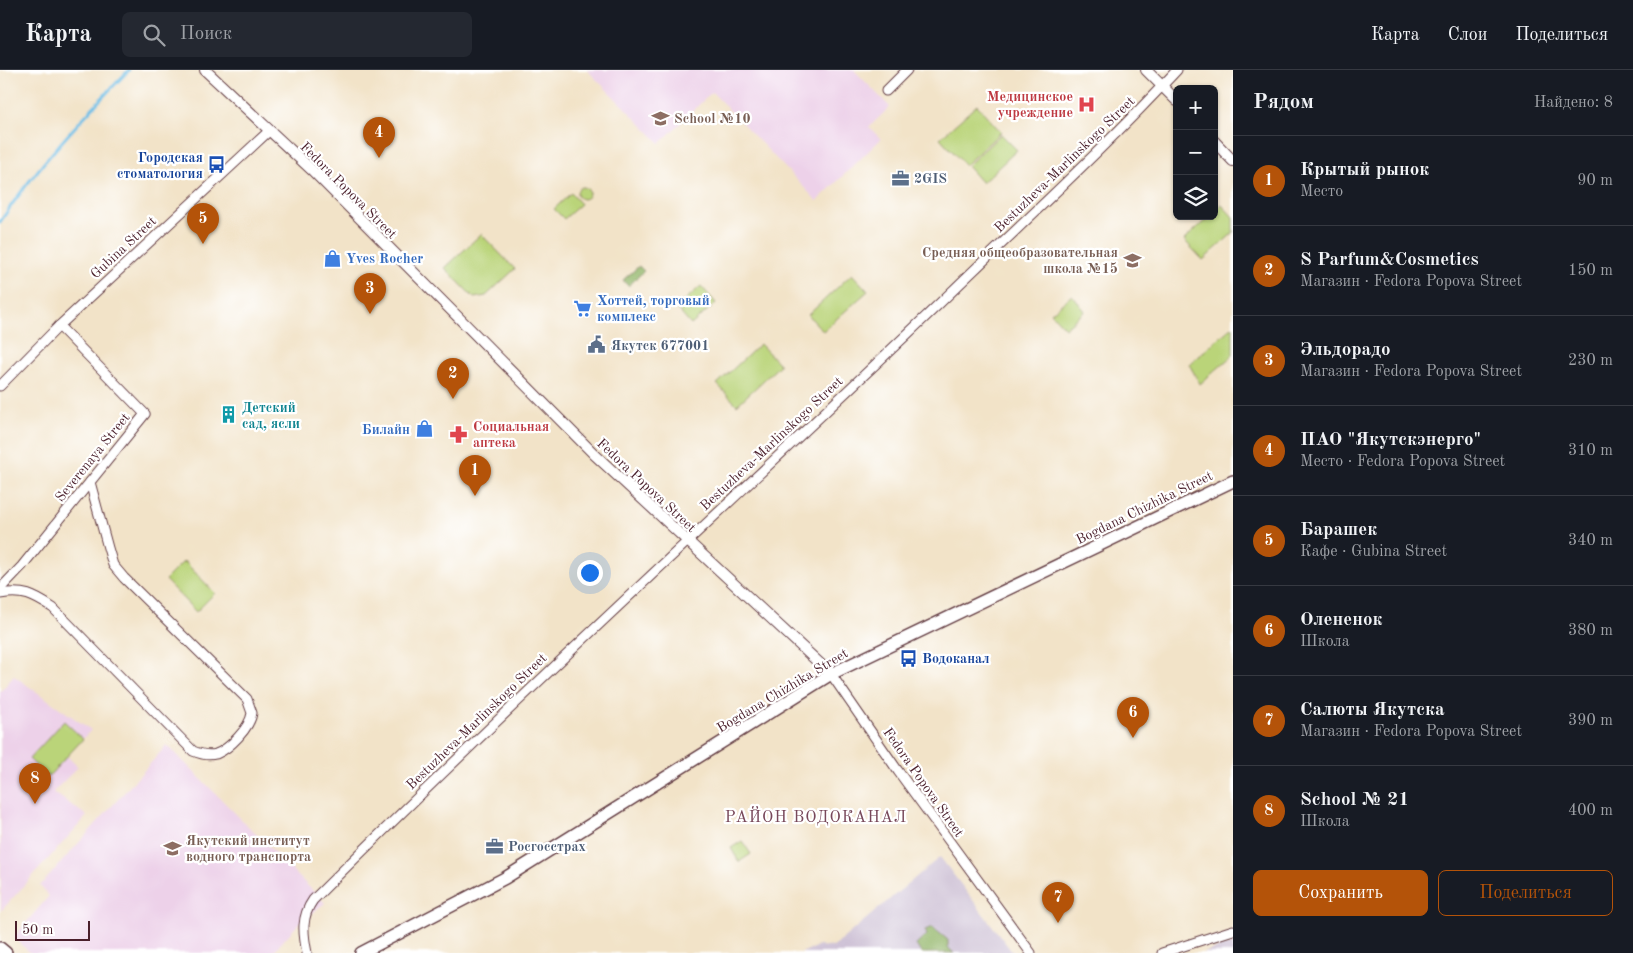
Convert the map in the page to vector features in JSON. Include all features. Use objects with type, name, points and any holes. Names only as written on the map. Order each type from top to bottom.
[{"type":"main road","name":"Bogdana Chizhika Street","points":[[361,953],[505,878],[831,674],[1233,481]]},
{"type":"main road","points":[[0,948],[6,953]]},
{"type":"street","name":"Fedora Popova Street","points":[[205,70],[312,170],[524,386],[831,674],[898,771],[1031,953]]},
{"type":"street","points":[[886,91],[907,70]]},
{"type":"street","points":[[1146,70],[1173,97]]},
{"type":"street","name":"Bestuzheva-Marlinskogo Street","points":[[307,953],[304,921],[306,911],[313,900],[511,706],[1020,227],[1177,70]]},
{"type":"street","name":"Gubina Street","points":[[0,386],[59,326],[269,131]]},
{"type":"street","points":[[1218,145],[1233,162]]},
{"type":"street","name":"Severenaya Street","points":[[0,589],[22,566],[145,414],[59,326]]},
{"type":"street","points":[[0,594],[17,591],[34,596],[53,608],[192,751],[202,755],[214,754],[222,750],[247,726],[252,714],[247,699],[113,565],[90,482]]},
{"type":"street","points":[[1162,953],[1233,930]]},
{"type":"shaded area","points":[[587,70],[854,70],[890,107],[869,127],[881,139],[817,201],[712,92],[660,143]]},
{"type":"shaded area","points":[[14,676],[91,730],[67,756],[78,767],[53,792],[87,816],[1,911],[0,692]]},
{"type":"shaded area","name":"Якутский институт водного транспорта","points":[[167,745],[325,903],[302,920],[272,953],[30,953],[14,937],[49,896],[40,886]]},
{"type":"shaded area","points":[[940,857],[1013,953],[801,953],[818,946],[833,947]]},
{"type":"shaded area","points":[[1233,943],[1233,953],[1203,953]]},
{"type":"green space","points":[[977,105],[1001,132],[965,165],[940,138]]},
{"type":"green space","points":[[1001,134],[1017,150],[982,183],[967,166]]},
{"type":"green space","points":[[583,187],[589,193],[583,199],[577,193]]},
{"type":"green space","points":[[571,193],[581,204],[564,219],[554,209]]},
{"type":"green space","points":[[1222,205],[1233,217],[1233,233],[1203,260],[1184,240],[1206,220],[1218,220],[1218,208]]},
{"type":"green space","points":[[481,234],[515,269],[486,296],[474,298],[445,268]]},
{"type":"green space","points":[[639,266],[644,271],[628,286],[623,280]]},
{"type":"green space","points":[[852,274],[868,291],[823,331],[808,315]]},
{"type":"green space","points":[[701,286],[716,303],[691,325],[676,308]]},
{"type":"green space","points":[[1072,295],[1085,311],[1065,328],[1051,313]]},
{"type":"green space","points":[[1233,326],[1233,355],[1200,384],[1189,364]]},
{"type":"green space","points":[[760,344],[780,365],[737,405],[717,384]]},
{"type":"green space","points":[[184,561],[215,593],[196,612],[165,580]]},
{"type":"green space","points":[[64,721],[83,739],[48,777],[29,759]]},
{"type":"green space","points":[[742,841],[751,854],[739,862],[731,848]]},
{"type":"green space","points":[[932,927],[948,940],[948,948],[954,953],[921,953],[916,945],[927,935],[925,930]]},
{"type":"waterway","points":[[0,222],[29,181],[61,143],[129,70]]},
{"type":"place","name":"Медицинское учреждение","points":[[1087,104]]},
{"type":"place","name":"School №10","points":[[660,118]]},
{"type":"place","name":"ПАО \"Якутскэнерго\"","points":[[379,158]]},
{"type":"place","name":"Городская стоматология","points":[[217,165]]},
{"type":"place","name":"2GIS","points":[[900,178]]},
{"type":"place","name":"Барашек","points":[[203,244]]},
{"type":"place","name":"Yves Rocher","points":[[332,258]]},
{"type":"place","name":"Средняя общеобразовательная школа №15","points":[[1132,260]]},
{"type":"place","name":"Хоттей, торговый комплекс","points":[[583,308]]},
{"type":"place","name":"Эльдорадо","points":[[370,314]]},
{"type":"place","name":"Якутск 677001","points":[[597,345]]},
{"type":"place","name":"S Parfum&Cosmetics","points":[[453,399]]},
{"type":"place","name":"Детский сад, ясли","points":[[228,415]]},
{"type":"place","name":"Билайн","points":[[424,429]]},
{"type":"place","name":"Социальная аптека","points":[[459,434]]},
{"type":"place","name":"Крытый рынок","points":[[475,496]]},
{"type":"place","name":"Водоканал","points":[[908,658]]},
{"type":"place","name":"Олененок","points":[[1133,738]]},
{"type":"place","name":"School № 21","points":[[35,804]]},
{"type":"place","name":"Росгосстрах","points":[[494,846]]},
{"type":"place","name":"Якутский институт водного транспорта","points":[[172,848]]},
{"type":"place","name":"Салюты Якутска","points":[[1058,923]]},
{"type":"district","name":"РАЙОН ВОДОКАНАЛ","points":[[816,816]]}]
